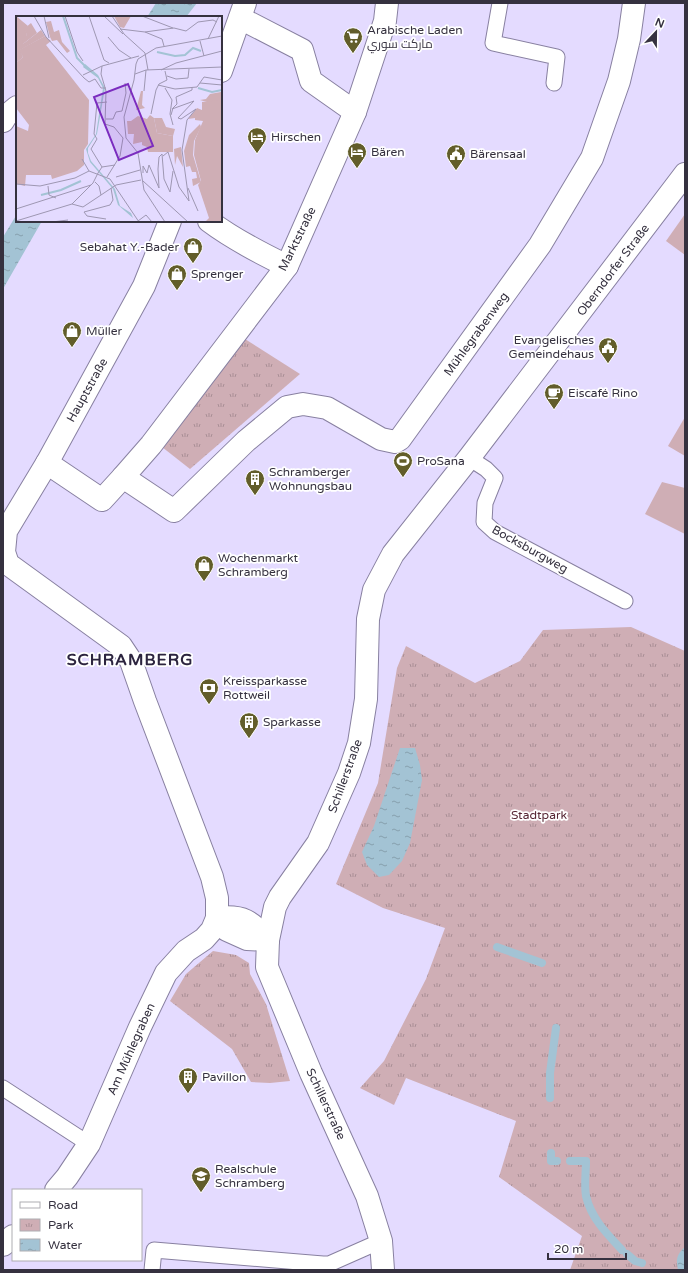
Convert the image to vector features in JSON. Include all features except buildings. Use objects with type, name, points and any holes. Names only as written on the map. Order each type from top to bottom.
[{"type":"street","name":"Marktstraße","points":[[47,463],[102,500],[151,445],[287,266],[354,112],[385,21],[387,3]]},
{"type":"street","name":"Mühlegrabenweg","points":[[123,477],[174,511],[246,441],[286,407],[303,404],[327,408],[381,439],[395,442],[400,439],[540,245],[592,158],[619,81],[630,39],[634,3]]},
{"type":"street","points":[[222,68],[243,10],[302,50],[311,81],[354,112]]},
{"type":"street","points":[[3,120],[16,108]]},
{"type":"street","name":"Oberndorfer Straße","points":[[393,554],[469,458],[685,174]]},
{"type":"street","name":"Hauptstraße","points":[[170,222],[144,286],[47,463],[6,531],[4,557],[8,564],[121,646],[131,661],[212,877],[217,898],[217,918]]},
{"type":"street","points":[[210,222],[223,232],[287,266]]},
{"type":"street","name":"Schillerstraße","points":[[383,1270],[381,1241],[366,1196],[311,1073],[267,967],[268,940],[275,907],[280,897],[318,843],[348,773],[359,743],[366,699],[368,619],[374,590],[393,554]]},
{"type":"street","points":[[217,918],[227,930],[247,939],[268,940]]},
{"type":"street","name":"Am Mühlegraben","points":[[57,1189],[67,1177],[89,1144],[140,1027],[166,973],[186,951],[204,939],[212,930],[217,918]]},
{"type":"street","points":[[3,1245],[12,1237]]},
{"type":"lane","points":[[500,3],[493,43],[557,57],[554,83]]},
{"type":"lane","name":"Bocksburgweg","points":[[469,458],[486,469],[495,478],[485,503],[484,522],[495,532],[625,601]]},
{"type":"lane","points":[[3,1088],[89,1144]]},
{"type":"lane","points":[[152,1270],[154,1250],[329,1264],[381,1241]]},
{"type":"green space","points":[[685,214],[685,255],[666,241]]},
{"type":"green space","points":[[245,339],[300,374],[190,469],[162,447]]},
{"type":"green space","points":[[685,417],[685,456],[668,446]]},
{"type":"green space","points":[[662,482],[685,488],[685,534],[645,514]]},
{"type":"green space","name":"Stadtpark","points":[[631,627],[685,651],[685,1270],[570,1270],[582,1236],[499,1177],[516,1121],[406,1078],[394,1105],[360,1088],[384,1061],[426,979],[445,928],[383,908],[336,884],[378,783],[397,668],[406,646],[475,683],[520,661],[543,630]]},
{"type":"green space","points":[[213,951],[236,955],[249,963],[250,974],[266,1004],[290,1081],[270,1083],[251,1082],[232,1049],[170,1001],[186,974]]},
{"type":"water","points":[[156,3],[197,3],[187,16],[148,16]]},
{"type":"water","points":[[16,216],[16,222],[41,222],[3,289],[3,237]]},
{"type":"water","points":[[400,748],[415,748],[420,765],[422,780],[410,843],[402,861],[389,875],[379,877],[367,865],[362,852],[374,826]]},
{"type":"water","points":[[685,1247],[685,1270],[678,1270],[677,1257]]},
{"type":"waterway","points":[[497,947],[542,963]]},
{"type":"waterway","points":[[550,1098],[550,1073],[556,1028]]},
{"type":"waterway","points":[[551,1153],[551,1161],[557,1161]]},
{"type":"waterway","points":[[570,1161],[586,1161],[585,1187],[588,1204],[600,1225],[622,1250]]},
{"type":"waterway","points":[[627,1254],[635,1261],[642,1263]]},
{"type":"place","name":"Arabische Laden ماركت سوري","points":[[353,54]]},
{"type":"place","name":"Hirschen","points":[[257,154]]},
{"type":"place","name":"Bären","points":[[357,169]]},
{"type":"place","name":"Bärensaal","points":[[456,171]]},
{"type":"place","name":"Sebahat Y.-Bader","points":[[193,264]]},
{"type":"place","name":"Sprenger","points":[[177,291]]},
{"type":"place","name":"Müller","points":[[72,348]]},
{"type":"place","name":"Evangelisches Gemeindehaus","points":[[608,364]]},
{"type":"place","name":"Eiscafé Rino","points":[[554,410]]},
{"type":"place","name":"ProSana","points":[[403,478]]},
{"type":"place","name":"Schramberger Wohnungsbau","points":[[255,496]]},
{"type":"place","name":"Wochenmarkt Schramberg","points":[[204,582]]},
{"type":"place","name":"Kreissparkasse Rottweil","points":[[209,705]]},
{"type":"place","name":"Sparkasse","points":[[249,739]]},
{"type":"place","name":"Pavillon","points":[[188,1094]]},
{"type":"place","name":"Realschule Schramberg","points":[[201,1193]]},
{"type":"district","name":"SCHRAMBERG","points":[[130,660]]}]
